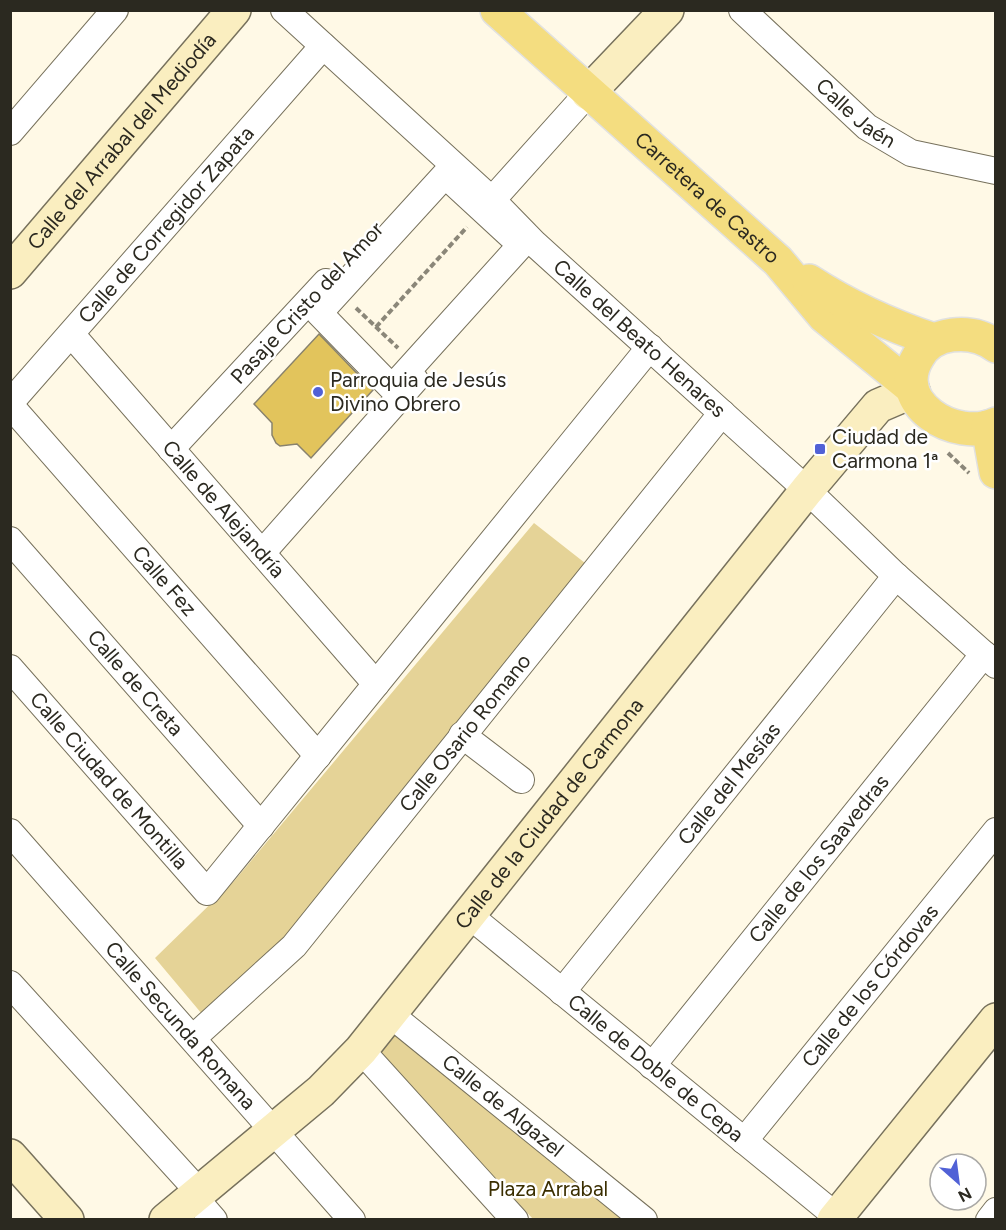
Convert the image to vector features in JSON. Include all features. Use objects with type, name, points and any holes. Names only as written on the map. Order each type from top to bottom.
[{"type":"main road","name":"Carretera de Castro","points":[[497,10],[778,261],[824,316],[913,390],[920,404],[947,425],[960,429],[992,425]]},
{"type":"main road","points":[[778,261],[836,299],[885,323],[934,340]]},
{"type":"main road","points":[[913,390],[910,377],[913,364],[922,350],[934,340],[961,334],[979,336],[996,346]]},
{"type":"main road","points":[[992,425],[996,472]]},
{"type":"street","points":[[10,132],[115,10]]},
{"type":"street","name":"Calle del Arrabal del Mediodía","points":[[10,272],[234,10]]},
{"type":"street","name":"Calle del Beato Henares","points":[[284,10],[442,157],[488,205],[650,347],[807,490],[896,576],[990,660]]},
{"type":"street","points":[[523,10],[542,51]]},
{"type":"street","points":[[488,205],[588,93],[668,10]]},
{"type":"street","name":"Calle Jaén","points":[[742,10],[867,127],[911,153],[996,171]]},
{"type":"street","name":"Calle de Corregidor Zapata","points":[[10,404],[323,46]]},
{"type":"street","name":"Pasaje Cristo del Amor","points":[[171,449],[442,157]]},
{"type":"street","points":[[446,175],[488,205],[521,245],[392,388],[319,313],[446,175]]},
{"type":"street","points":[[262,553],[535,244]]},
{"type":"street","name":"Calle de Alejandría","points":[[72,335],[376,684]]},
{"type":"street","points":[[261,826],[650,347]]},
{"type":"street","name":"Calle de la Ciudad de Carmona","points":[[166,1220],[202,1203],[273,1132],[321,1091],[361,1050],[807,490],[878,406],[913,390]]},
{"type":"street","name":"Calle Fez","points":[[10,404],[318,756]]},
{"type":"street","name":"Calle Osario Romano","points":[[193,1038],[294,946],[722,413]]},
{"type":"street","name":"Calle de Creta","points":[[10,540],[261,826]]},
{"type":"street","name":"Calle del Mesías","points":[[562,992],[896,576]]},
{"type":"street","name":"Calle de los Saavedras","points":[[652,1066],[990,660]]},
{"type":"street","name":"Calle Ciudad de Montilla","points":[[10,668],[207,892],[261,826]]},
{"type":"street","points":[[462,735],[521,780]]},
{"type":"street","name":"Calle de los Córdovas","points":[[744,1141],[996,831]]},
{"type":"street","name":"Calle Secunda Romana","points":[[10,832],[352,1220]]},
{"type":"street","name":"Calle de Doble de Cepa","points":[[470,916],[837,1218]]},
{"type":"street","points":[[10,984],[202,1203]]},
{"type":"street","name":"Calle de Algazel","points":[[391,1015],[644,1220]]},
{"type":"street","points":[[837,1218],[996,1020]]},
{"type":"street","points":[[361,1050],[515,1220]]},
{"type":"street","points":[[10,1156],[67,1220]]},
{"type":"street","points":[[988,1220],[996,1211]]},
{"type":"path","points":[[376,327],[488,205]]},
{"type":"path","points":[[339,291],[414,364]]},
{"type":"green space","points":[[534,523],[585,563],[284,938],[202,1014],[155,958],[235,880]]},
{"type":"green space","name":"Plaza Arrabal","points":[[402,1023],[632,1219],[533,1219],[374,1051]]},
{"type":"building","name":"Parroquia de Jesús Divino Obrero","points":[[319,334],[373,390],[311,458],[297,444],[280,446],[276,443],[272,435],[272,423],[254,404]]},
{"type":"place","name":"Parroquia de Jesús Divino Obrero","points":[[318,392]]},
{"type":"place","name":"Ciudad de Carmona 1ª","points":[[820,449]]}]
